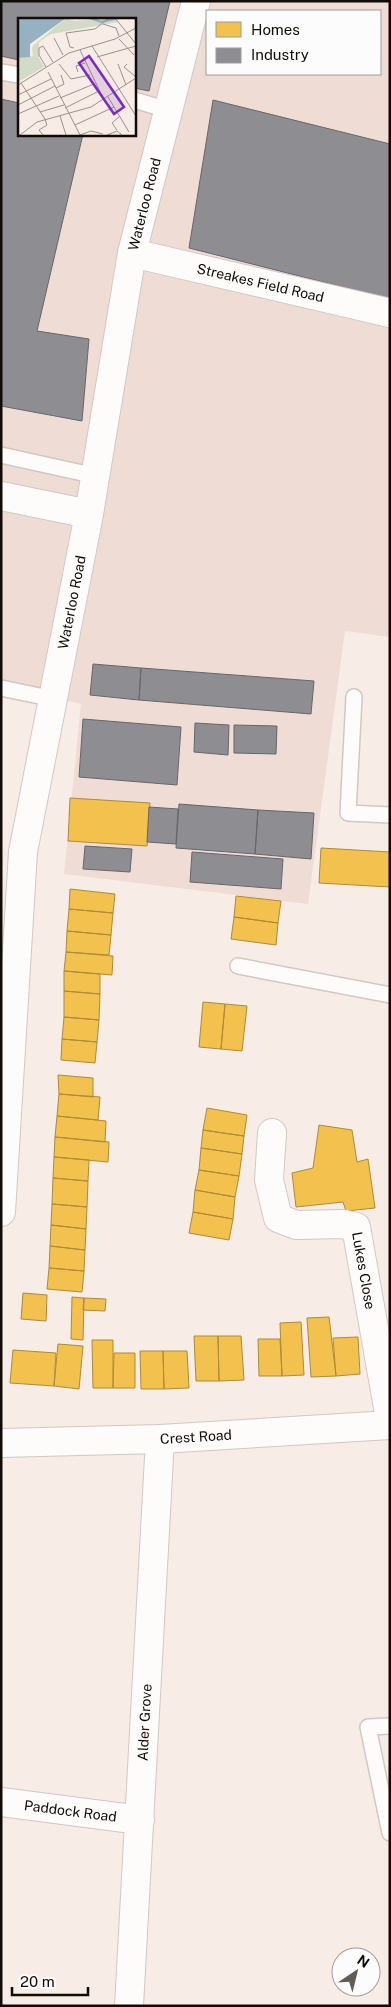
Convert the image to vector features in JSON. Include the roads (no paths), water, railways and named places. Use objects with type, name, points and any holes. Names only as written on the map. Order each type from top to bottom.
[{"type":"street","name":"Waterloo Road","points":[[1,1212],[12,849],[54,699],[96,476],[132,253],[196,1]]},
{"type":"street","name":"Streakes Field Road","points":[[132,253],[390,313]]},
{"type":"street","points":[[1,496],[89,514]]},
{"type":"street","name":"Lukes Close","points":[[272,1133],[269,1180],[278,1218],[296,1225],[343,1224],[356,1227],[390,1419]]},
{"type":"street","name":"Crest Road","points":[[1,1443],[160,1440],[390,1425]]},
{"type":"street","name":"Alder Grove","points":[[129,2006],[160,1440]]},
{"type":"street","name":"Paddock Road","points":[[1,1802],[140,1820]]},
{"type":"lane","points":[[1,72],[18,76]]},
{"type":"lane","points":[[135,100],[168,110]]},
{"type":"lane","points":[[1,455],[96,476]]},
{"type":"lane","points":[[1,688],[54,699]]},
{"type":"lane","points":[[354,697],[348,813],[390,815]]},
{"type":"lane","points":[[238,966],[390,996]]},
{"type":"lane","points":[[390,1726],[368,1727],[390,1833]]}]
